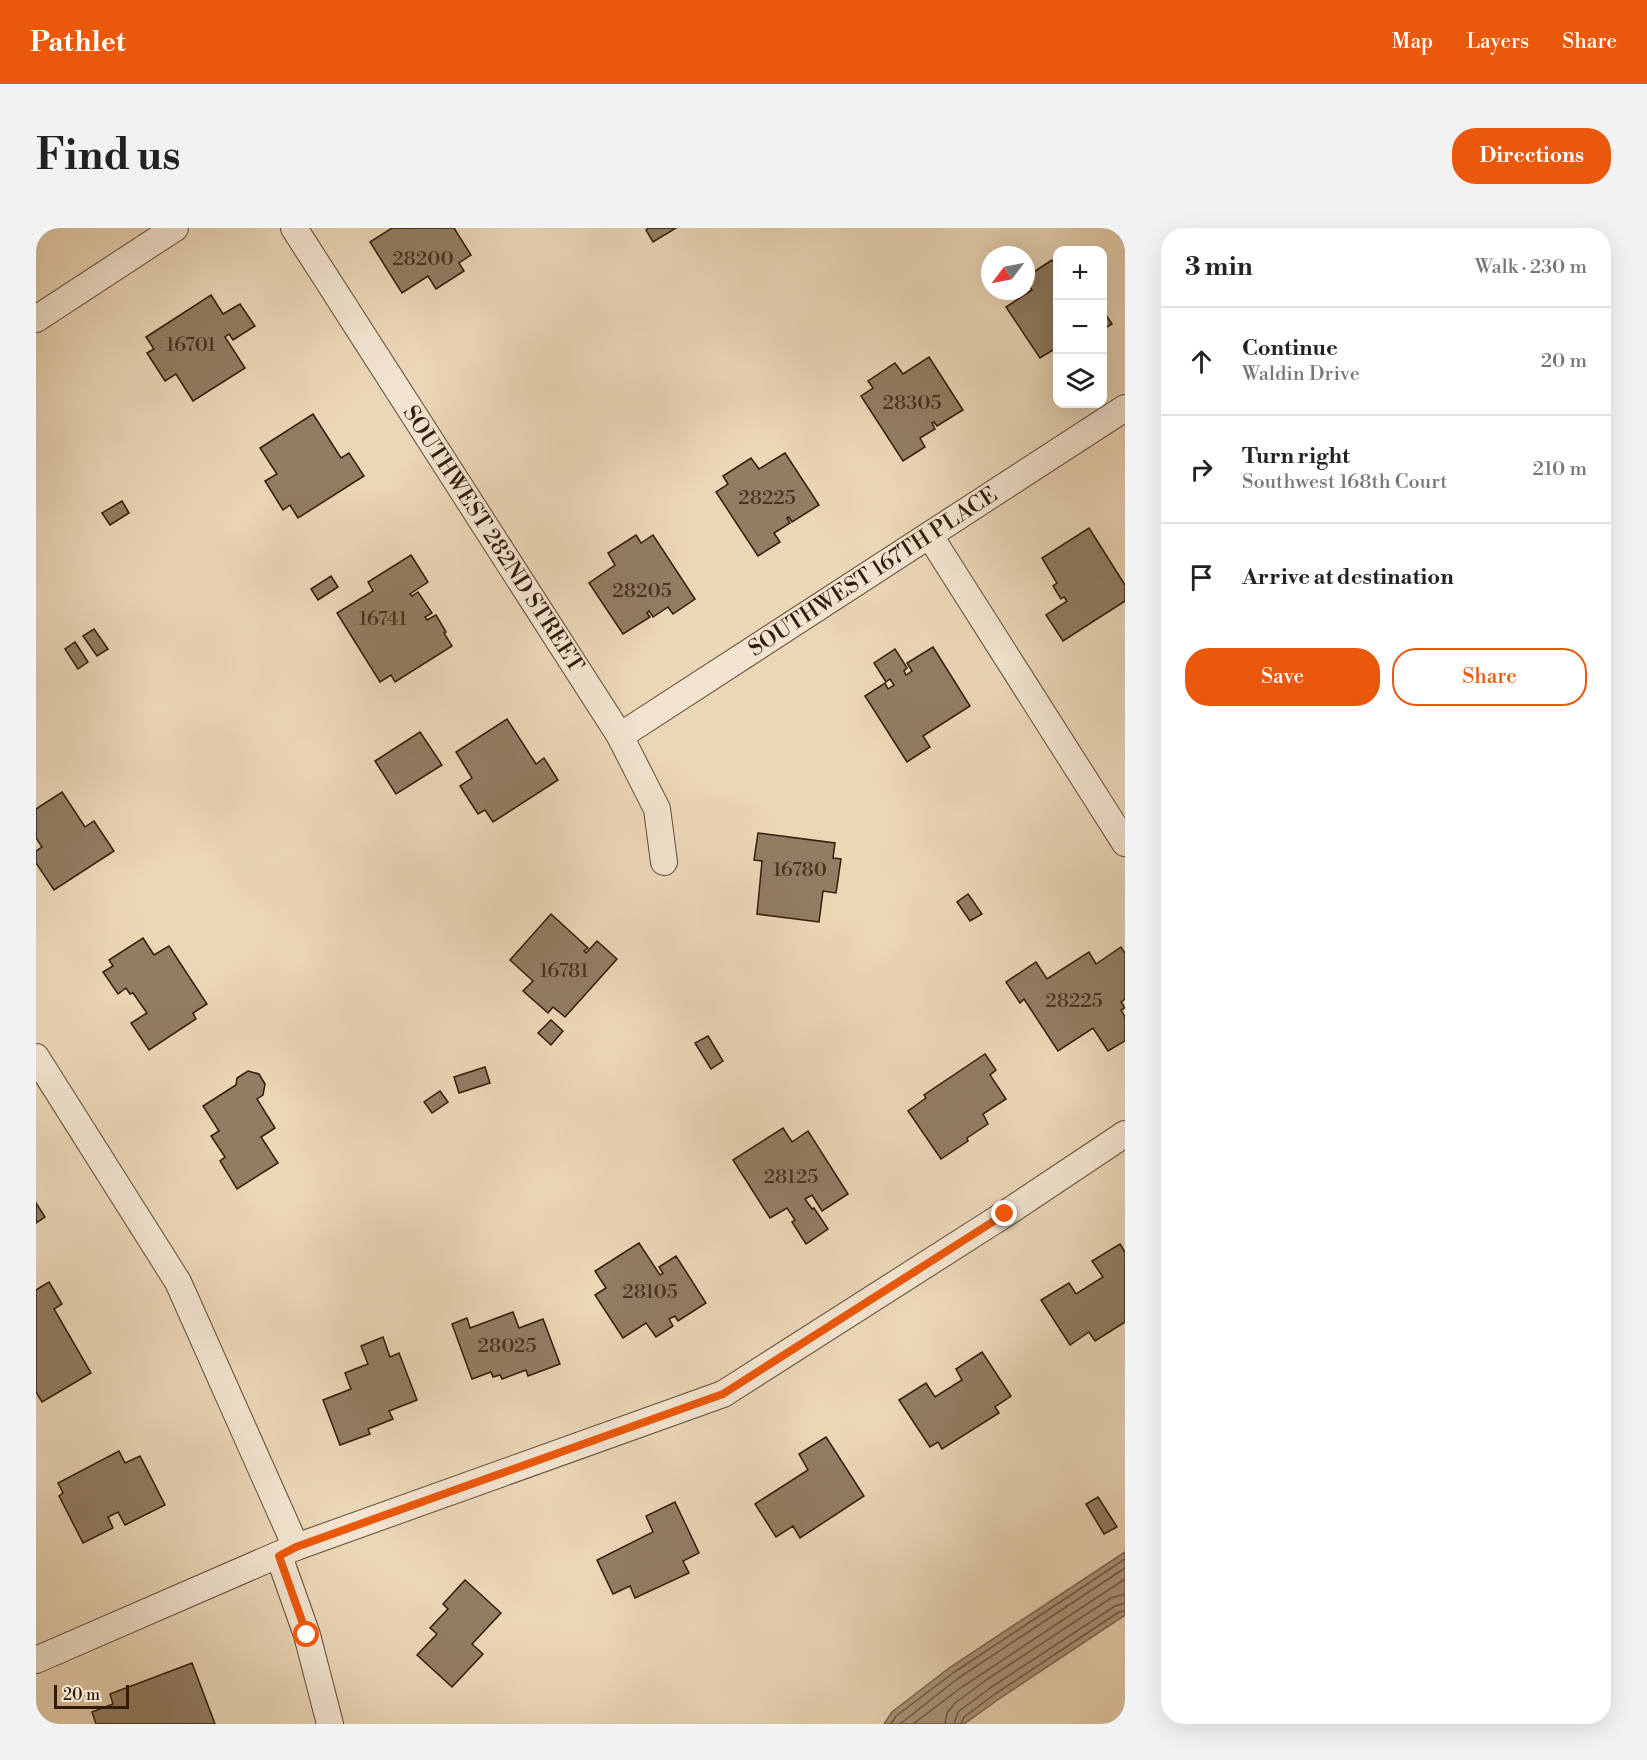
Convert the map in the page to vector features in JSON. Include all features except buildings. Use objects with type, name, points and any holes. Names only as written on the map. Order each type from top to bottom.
[{"type":"street","points":[[36,319],[175,228]]},
{"type":"street","name":"SOUTHWEST 282ND STREET","points":[[294,228],[620,736],[657,809],[664,862]]},
{"type":"street","name":"SOUTHWEST 167TH PLACE","points":[[620,736],[1125,408]]},
{"type":"street","points":[[930,536],[1125,843]]},
{"type":"street","points":[[36,1057],[178,1282],[287,1552],[330,1724]]},
{"type":"street","points":[[36,1660],[287,1552],[723,1394],[1005,1214],[1125,1134]]},
{"type":"water","points":[[1125,1552],[1125,1615],[964,1724],[884,1724],[892,1712],[949,1668]]},
{"type":"route","points":[[307,1635],[279,1556],[296,1547],[723,1394],[1005,1214]]}]
